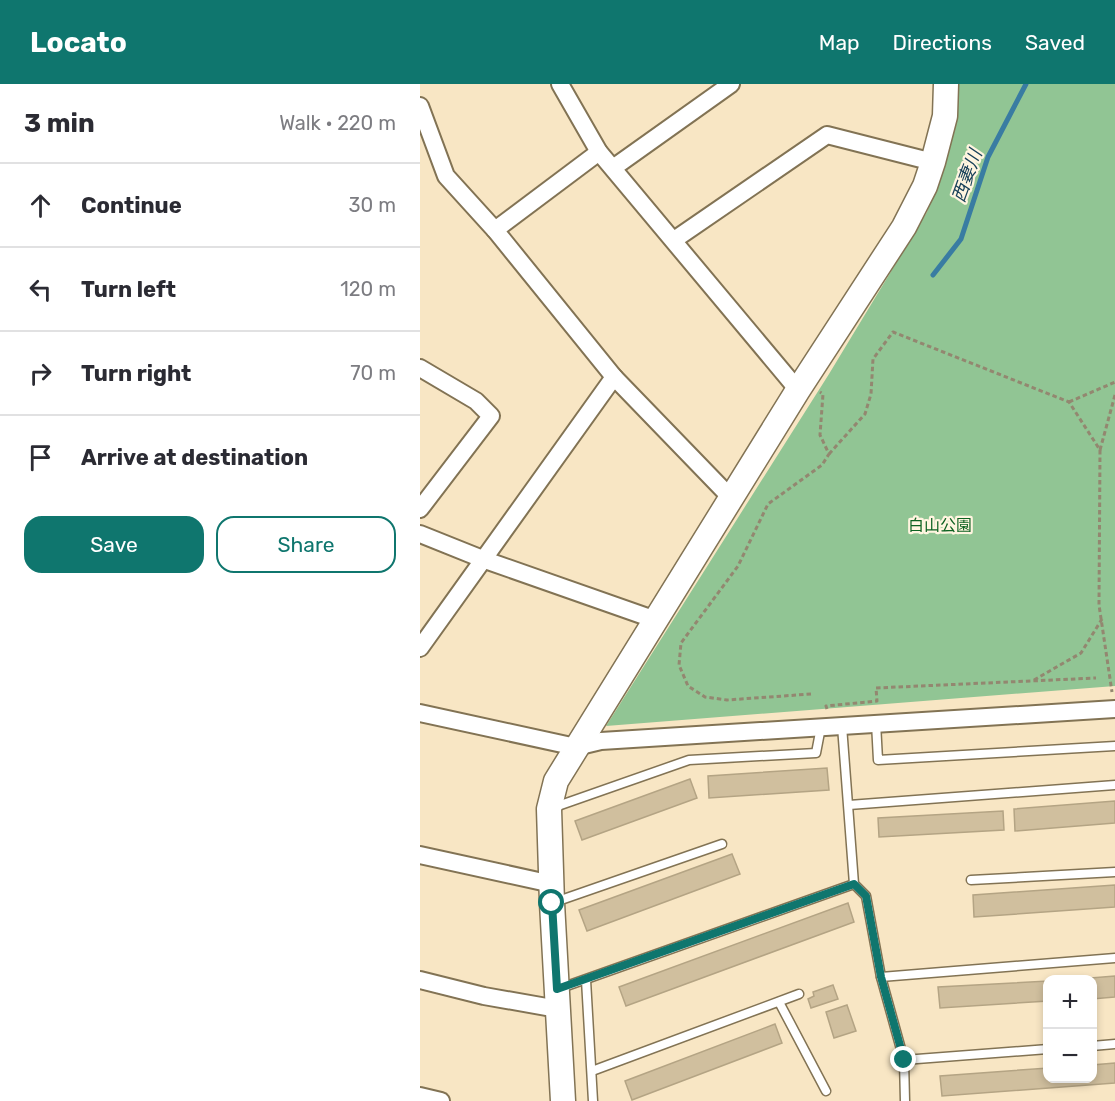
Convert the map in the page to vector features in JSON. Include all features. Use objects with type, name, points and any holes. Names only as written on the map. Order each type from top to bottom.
[{"type":"street","points":[[560,84],[599,152],[801,386]]},
{"type":"street","points":[[613,168],[731,84]]},
{"type":"street","points":[[563,1101],[549,809],[556,781],[801,386],[904,227],[925,186],[933,162],[945,116],[946,84]]},
{"type":"street","points":[[420,106],[446,176],[495,230],[614,377],[732,499]]},
{"type":"street","points":[[674,240],[827,135],[933,162]]},
{"type":"street","points":[[495,230],[599,152]]},
{"type":"street","points":[[420,368],[477,401],[491,416],[420,509]]},
{"type":"street","points":[[420,648],[614,377]]},
{"type":"street","points":[[420,534],[485,560],[656,620]]},
{"type":"street","points":[[420,713],[576,747],[601,741],[1115,709]]},
{"type":"street","points":[[420,855],[552,894]]},
{"type":"street","points":[[420,980],[484,996],[558,999]]},
{"type":"street","points":[[420,1096],[441,1101]]},
{"type":"lane","points":[[876,723],[878,760],[1115,746]]},
{"type":"lane","points":[[831,726],[849,805],[854,884],[866,896],[881,977],[904,1060],[905,1101]]},
{"type":"lane","points":[[549,809],[689,760],[816,753],[831,726]]},
{"type":"lane","points":[[849,805],[1115,785]]},
{"type":"lane","points":[[552,894],[722,844]]},
{"type":"lane","points":[[971,880],[1115,872]]},
{"type":"lane","points":[[558,999],[586,980],[854,884]]},
{"type":"lane","points":[[881,977],[1115,958]]},
{"type":"lane","points":[[586,980],[593,1101]]},
{"type":"lane","points":[[592,1071],[799,994]]},
{"type":"lane","points":[[779,1002],[826,1091]]},
{"type":"lane","points":[[1097,1046],[1115,1044]]},
{"type":"lane","points":[[904,1060],[1043,1049]]},
{"type":"path","points":[[811,694],[727,700],[705,698],[688,687],[679,665],[681,643],[738,566],[768,504],[822,465],[865,414],[872,394],[873,359],[893,332],[1069,402],[1100,450]]},
{"type":"path","points":[[1069,402],[1115,382]]},
{"type":"path","points":[[801,386],[823,394],[820,435],[829,454]]},
{"type":"path","points":[[1115,395],[1100,450],[1099,605],[1115,709]]},
{"type":"path","points":[[1032,681],[1081,653],[1102,619]]},
{"type":"path","points":[[831,726],[826,706],[877,701],[876,688],[1096,678]]},
{"type":"green space","name":"白山公園","points":[[959,84],[1115,84],[1115,686],[606,726],[829,374],[927,212],[949,146]]},
{"type":"building","points":[[827,768],[829,790],[709,798],[708,776]]},
{"type":"building","points":[[690,779],[697,798],[582,840],[575,821]]},
{"type":"building","points":[[1115,801],[1115,823],[1015,831],[1014,809]]},
{"type":"building","points":[[1003,811],[1004,830],[879,837],[878,818]]},
{"type":"building","points":[[732,854],[740,874],[587,931],[579,910]]},
{"type":"building","points":[[1115,885],[1115,907],[974,917],[973,895]]},
{"type":"building","points":[[848,903],[854,922],[626,1006],[619,987]]},
{"type":"building","points":[[1115,976],[1115,997],[1097,999],[1097,977]]},
{"type":"building","points":[[1043,981],[1043,1001],[940,1008],[938,987]]},
{"type":"building","points":[[833,985],[838,999],[811,1008],[808,999],[814,996],[813,992]]},
{"type":"building","points":[[847,1005],[856,1031],[834,1038],[826,1012]]},
{"type":"building","points":[[775,1024],[782,1043],[632,1100],[625,1081]]},
{"type":"building","points":[[1115,1063],[1115,1083],[942,1096],[940,1076],[1043,1068],[1043,1083],[1097,1083],[1097,1065]]},
{"type":"waterway","name":"西妻川","points":[[933,275],[961,239],[988,157],[1026,84]]},
{"type":"route","points":[[552,903],[557,989],[854,884],[866,896],[881,977],[904,1060]]}]
